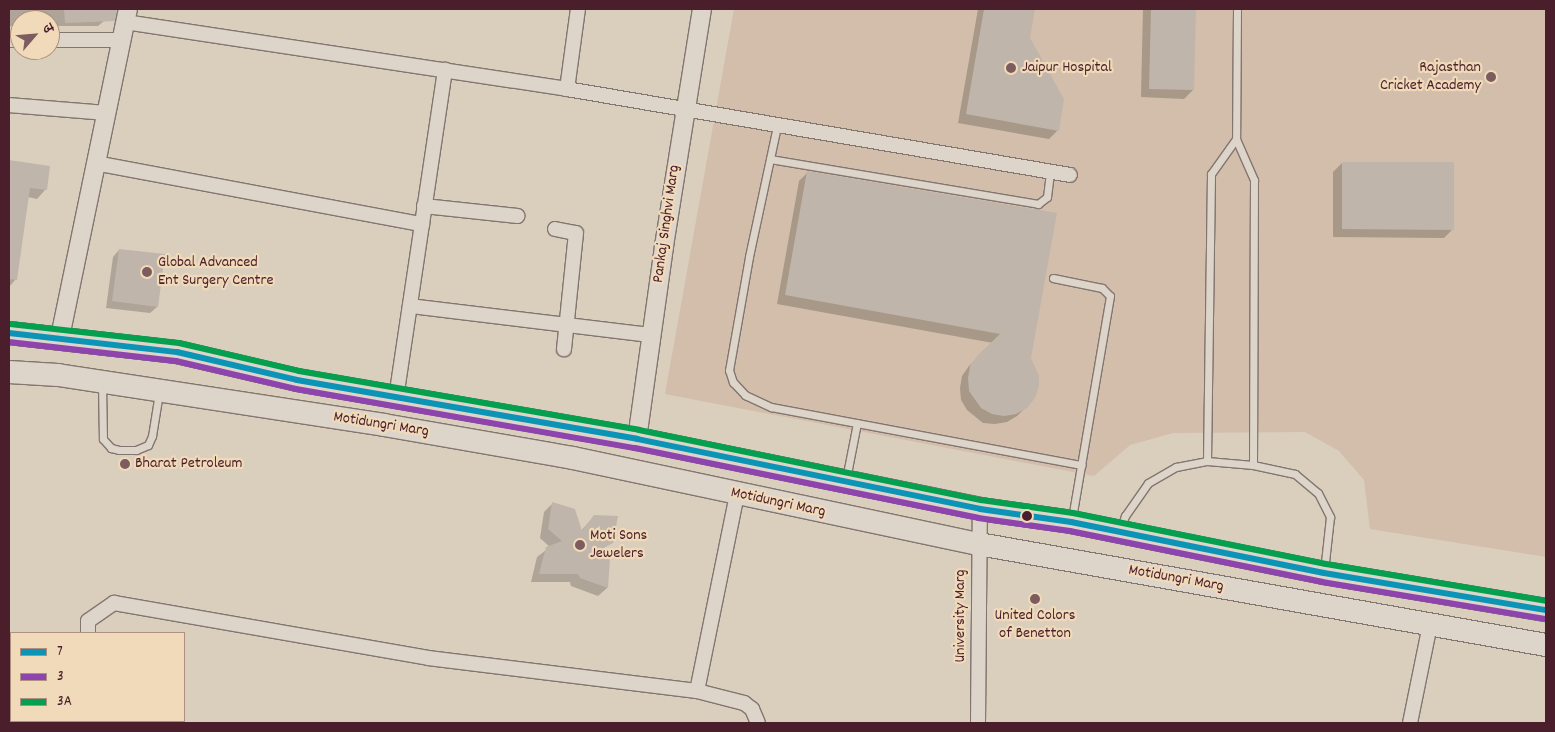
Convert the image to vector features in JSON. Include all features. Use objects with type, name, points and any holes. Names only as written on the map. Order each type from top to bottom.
[{"type":"main road","points":[[9,333],[60,337],[177,352],[297,380],[637,439],[980,508],[1120,531],[1324,573],[1546,610]]},
{"type":"main road","name":"Motidungri Marg","points":[[9,372],[58,375],[102,381],[384,425],[573,458],[978,544],[1430,626],[1546,645]]},
{"type":"street","points":[[567,89],[578,9]]},
{"type":"street","name":"Pankaj Singhvi Marg","points":[[637,439],[684,110],[702,9]]},
{"type":"street","points":[[60,337],[127,15],[1070,175]]},
{"type":"street","points":[[60,40],[121,40]]},
{"type":"street","points":[[396,398],[445,70]]},
{"type":"street","points":[[9,105],[106,113]]},
{"type":"street","points":[[95,163],[422,224]]},
{"type":"street","points":[[424,206],[516,216]]},
{"type":"street","points":[[555,229],[576,233],[564,349]]},
{"type":"street","points":[[410,306],[651,335]]},
{"type":"street","points":[[697,691],[737,494]]},
{"type":"street","name":"University Marg","points":[[978,723],[978,544],[980,508]]},
{"type":"street","points":[[88,632],[88,621],[114,603],[428,658],[697,691],[744,703],[752,709],[758,723]]},
{"type":"street","points":[[1410,723],[1430,626]]},
{"type":"lane","points":[[1237,9],[1236,139],[1254,180],[1253,465]]},
{"type":"lane","points":[[777,126],[748,257],[729,370],[733,382],[745,395],[772,407],[1082,464]]},
{"type":"lane","points":[[1207,461],[1212,174],[1236,139]]},
{"type":"lane","points":[[770,159],[1038,204],[1047,197],[1050,171]]},
{"type":"lane","points":[[1053,278],[1102,288],[1110,296],[1072,522]]},
{"type":"lane","points":[[102,381],[103,439],[106,445],[119,450],[136,450],[148,445],[152,436],[160,390]]},
{"type":"lane","points":[[846,481],[857,423]]},
{"type":"lane","points":[[1120,531],[1125,516],[1148,482],[1176,467],[1207,461],[1253,465],[1295,474],[1318,493],[1330,517],[1324,573]]},
{"type":"shaded area","points":[[734,9],[1546,9],[1546,557],[1370,529],[1364,480],[1339,451],[1305,432],[1173,433],[1130,445],[1094,476],[665,394]]},
{"type":"building","points":[[64,9],[117,9],[115,21],[65,23]]},
{"type":"building","name":"Jaipur Hospital","points":[[984,9],[1035,9],[1030,38],[1064,99],[1059,131],[966,114]]},
{"type":"building","points":[[1151,9],[1196,9],[1194,90],[1149,89]]},
{"type":"building","points":[[9,160],[50,166],[47,190],[30,188],[17,280],[9,279]]},
{"type":"building","points":[[1342,162],[1454,162],[1454,230],[1342,229]]},
{"type":"building","points":[[807,171],[1057,213],[1031,358],[1039,376],[1039,386],[1035,398],[1027,408],[1016,414],[1004,416],[992,414],[981,408],[969,391],[968,378],[970,366],[977,356],[1000,334],[785,295]]},
{"type":"building","points":[[119,249],[165,254],[158,307],[112,301]]},
{"type":"building","name":"Moti Sons Jewelers","points":[[552,502],[575,509],[582,531],[594,515],[618,516],[613,543],[597,551],[610,559],[608,588],[580,578],[578,574],[539,574],[546,547],[562,541],[548,529]]},
{"type":"transit line","name":"3A","points":[[10,324],[179,343],[299,371],[639,430],[981,500],[1073,513],[1326,564],[1546,601]]},
{"type":"transit line","name":"7","points":[[9,333],[177,352],[297,380],[637,439],[980,509],[1071,522],[1324,573],[1546,610]]},
{"type":"transit line","name":"3","points":[[9,342],[176,361],[296,389],[635,448],[978,518],[1070,531],[1322,582],[1545,619]]},
{"type":"place","name":"Jaipur Hospital","points":[[1011,68]]},
{"type":"place","name":"Rajasthan Cricket Academy","points":[[1491,77]]},
{"type":"place","name":"Global Advanced Ent Surgery Centre","points":[[147,272]]},
{"type":"place","name":"Bharat Petroleum","points":[[125,464]]},
{"type":"place","name":"Moti Sons Jewelers","points":[[580,545]]},
{"type":"place","name":"United Colors of Benetton","points":[[1035,599]]}]
